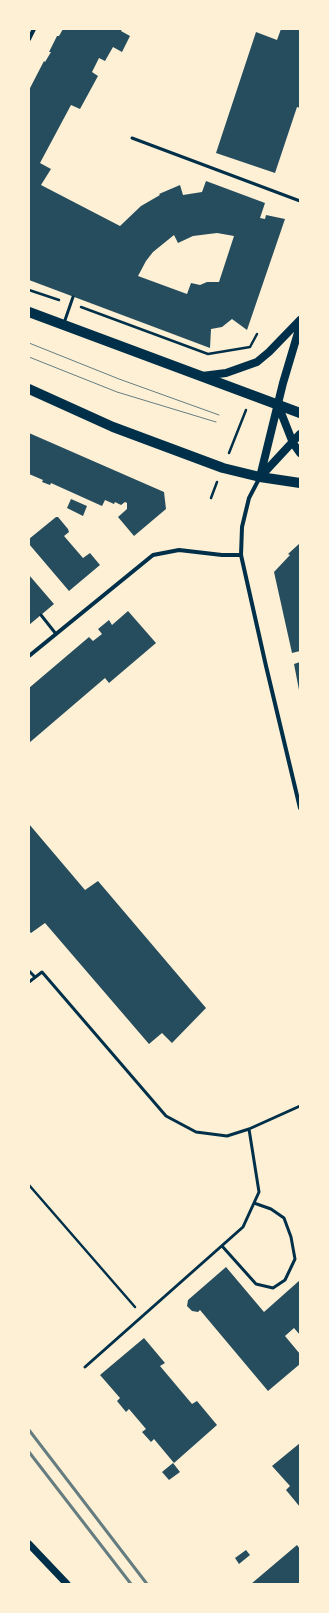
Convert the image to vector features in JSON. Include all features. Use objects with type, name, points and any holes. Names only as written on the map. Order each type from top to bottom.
[{"type":"main road","points":[[29,312],[300,413]]},
{"type":"main road","points":[[201,376],[226,373],[257,362],[269,352],[300,320]]},
{"type":"main road","points":[[260,477],[283,383],[300,326]]},
{"type":"main road","points":[[29,389],[113,427],[223,468],[260,477],[300,483]]},
{"type":"main road","points":[[278,405],[293,443],[300,453]]},
{"type":"main road","points":[[260,477],[300,434]]},
{"type":"street","points":[[29,39],[34,29]]},
{"type":"street","points":[[260,477],[249,498],[242,527],[241,555],[260,643],[300,808]]},
{"type":"street","points":[[29,656],[153,554],[179,550],[222,555],[241,555]]},
{"type":"street","points":[[29,1544],[67,1584]]},
{"type":"lane","points":[[132,138],[300,201]]},
{"type":"lane","points":[[64,324],[72,304],[73,297]]},
{"type":"lane","points":[[41,615],[56,634]]},
{"type":"lane","points":[[29,971],[35,978]]},
{"type":"lane","points":[[29,982],[42,972],[166,1116],[196,1132],[227,1136],[249,1129],[300,1106]]},
{"type":"lane","points":[[85,1367],[243,1227],[259,1192],[249,1129]]},
{"type":"lane","points":[[222,1246],[256,1284],[273,1288],[285,1280],[295,1259],[291,1237],[284,1218],[271,1209],[254,1203]]},
{"type":"path","points":[[29,290],[72,304],[208,354],[250,347],[257,334]]},
{"type":"path","points":[[211,498],[252,395]]},
{"type":"path","points":[[29,1185],[143,1316]]},
{"type":"building","points":[[63,29],[122,29],[121,31],[130,36],[122,52],[113,47],[105,61],[99,58],[92,72],[98,76],[80,109],[71,105],[40,163],[51,169],[41,185],[120,226],[141,206],[160,195],[159,194],[180,185],[183,195],[202,192],[206,181],[265,203],[260,218],[265,219],[266,215],[285,219],[247,330],[232,319],[222,327],[211,329],[210,348],[29,280],[29,90],[44,61],[45,62],[51,52],[49,52],[57,36],[59,36]],"holes":[[[217,233],[234,236],[219,282],[207,282],[200,285],[191,283],[187,294],[138,276],[153,252],[174,235],[178,243],[193,236]]]},
{"type":"building","points":[[281,29],[300,29],[300,108],[297,107],[275,173],[216,153],[256,32],[277,40]]},
{"type":"building","points":[[29,433],[164,492],[166,509],[134,536],[118,517],[127,509],[127,503],[125,502],[121,505],[105,500],[102,506],[51,483],[50,485],[42,482],[43,480],[29,474]]},
{"type":"building","points":[[71,499],[87,506],[83,516],[67,508]]},
{"type":"building","points":[[56,517],[58,517],[68,529],[69,532],[64,536],[83,558],[90,553],[100,565],[69,591],[29,544],[29,539]]},
{"type":"building","points":[[300,543],[300,651],[292,653],[274,572],[290,555],[288,554]]},
{"type":"building","points":[[29,575],[54,604],[29,625]]},
{"type":"building","points":[[128,611],[156,643],[109,683],[105,678],[29,743],[29,688],[89,637],[93,641],[102,634],[98,629],[109,620],[112,625]]},
{"type":"building","points":[[300,662],[300,690],[299,690],[294,664]]},
{"type":"building","points":[[29,824],[85,890],[98,881],[206,1008],[172,1043],[162,1033],[149,1044],[45,923],[31,933],[29,931]]},
{"type":"building","points":[[226,1267],[264,1312],[300,1280],[300,1335],[294,1328],[285,1336],[300,1354],[300,1364],[268,1391],[200,1310],[198,1312],[192,1311],[187,1306],[188,1300]]},
{"type":"building","points":[[144,1338],[165,1363],[160,1366],[192,1404],[197,1401],[217,1425],[174,1463],[154,1439],[151,1442],[142,1432],[146,1429],[129,1409],[126,1412],[117,1401],[120,1398],[100,1375]]},
{"type":"building","points":[[300,1443],[300,1507],[286,1490],[290,1486],[272,1466]]},
{"type":"building","points":[[173,1463],[180,1472],[169,1480],[162,1472]]},
{"type":"building","points":[[297,1545],[300,1549],[300,1584],[251,1584]]},
{"type":"building","points":[[246,1550],[250,1555],[239,1564],[235,1558]]},
{"type":"tram line","points":[[29,343],[119,379],[219,415]]},
{"type":"tram line","points":[[29,357],[117,392],[216,422]]},
{"type":"railway","points":[[29,1430],[147,1584]]},
{"type":"railway","points":[[29,1452],[131,1584]]}]
